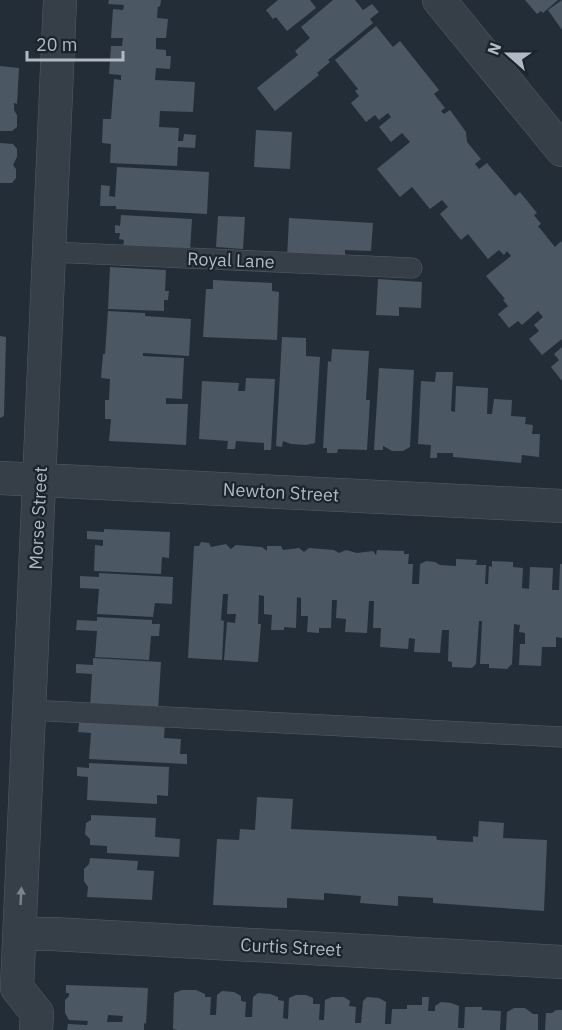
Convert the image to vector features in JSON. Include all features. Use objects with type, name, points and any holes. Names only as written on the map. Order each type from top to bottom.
[{"type":"street","name":"Morse Street","points":[[36,1030],[36,1013],[17,988],[20,934],[11,858],[29,710],[60,0]]},
{"type":"street","points":[[439,0],[562,150]]},
{"type":"street","name":"Newton Street","points":[[0,478],[562,506]]},
{"type":"street","name":"Curtis Street","points":[[20,934],[562,962]]},
{"type":"lane","name":"Royal Lane","points":[[50,252],[412,268]]},
{"type":"lane","points":[[29,710],[562,737]]},
{"type":"building","points":[[109,0],[161,0],[157,18],[168,19],[166,38],[156,38],[156,49],[166,50],[166,56],[171,56],[170,69],[156,68],[155,80],[195,82],[193,112],[160,111],[159,127],[179,128],[178,141],[183,141],[184,134],[196,135],[195,148],[178,147],[177,166],[110,163],[111,144],[102,143],[103,119],[111,119],[114,79],[121,80],[121,75],[109,74],[111,46],[122,46],[123,38],[111,38],[113,9],[123,10],[124,5],[108,4]]},
{"type":"building","points":[[278,0],[310,0],[316,8],[287,31],[276,17],[273,19],[266,10]]},
{"type":"building","points":[[333,0],[355,0],[363,10],[372,4],[379,12],[370,19],[373,23],[328,60],[330,62],[317,73],[319,75],[275,111],[257,88],[298,55],[295,51],[310,38],[301,27]]},
{"type":"building","points":[[525,0],[558,0],[543,13],[541,11],[537,14]]},
{"type":"building","points":[[562,0],[562,30],[548,10]]},
{"type":"building","points":[[376,26],[393,47],[400,41],[439,90],[434,94],[445,108],[441,111],[444,114],[450,110],[466,132],[467,142],[481,159],[475,164],[479,169],[487,163],[515,196],[520,192],[537,213],[534,215],[541,224],[538,226],[555,247],[561,241],[562,339],[542,355],[529,339],[539,331],[534,325],[543,317],[538,311],[522,325],[518,321],[509,328],[498,314],[508,306],[486,276],[511,256],[507,251],[504,255],[499,250],[488,259],[468,234],[461,240],[440,214],[448,207],[442,200],[430,209],[412,187],[400,197],[377,169],[410,142],[402,133],[391,142],[379,127],[391,117],[388,113],[379,120],[375,115],[366,122],[351,103],[359,96],[355,91],[358,89],[335,60]]},
{"type":"building","points":[[0,66],[19,68],[17,104],[14,103],[17,127],[12,131],[0,131]]},
{"type":"building","points":[[256,130],[292,132],[290,169],[254,167]]},
{"type":"building","points":[[0,143],[13,144],[17,149],[17,157],[13,165],[16,169],[16,178],[12,183],[0,183]]},
{"type":"building","points":[[117,167],[209,172],[207,214],[100,206],[101,185],[110,186],[109,196],[115,197]]},
{"type":"building","points":[[121,215],[192,219],[190,252],[123,249],[124,240],[119,239],[120,233],[115,233],[115,225],[120,226]]},
{"type":"building","points":[[218,216],[245,217],[243,249],[216,247]]},
{"type":"building","points":[[289,218],[373,223],[371,251],[345,250],[345,261],[287,258]]},
{"type":"building","points":[[110,267],[166,270],[165,291],[169,291],[168,300],[164,300],[164,311],[108,309]]},
{"type":"building","points":[[378,279],[422,282],[421,308],[399,307],[399,316],[376,315]]},
{"type":"building","points":[[213,280],[272,283],[272,291],[279,292],[277,340],[203,337],[206,289],[213,289]]},
{"type":"building","points":[[108,311],[191,319],[189,356],[143,353],[143,356],[184,358],[182,399],[166,398],[166,404],[188,404],[186,445],[109,441],[111,419],[105,419],[105,400],[109,400],[110,379],[101,378]]},
{"type":"building","points":[[0,336],[6,337],[4,416],[0,418]]},
{"type":"building","points":[[282,337],[306,338],[306,356],[320,357],[315,443],[306,445],[283,441],[282,447],[276,446]]},
{"type":"building","points":[[562,347],[562,381],[551,367],[559,360],[554,354]]},
{"type":"building","points":[[332,349],[369,351],[366,400],[370,400],[367,450],[338,449],[337,453],[327,453],[327,448],[323,448],[328,361],[331,362]]},
{"type":"building","points":[[379,368],[414,370],[410,447],[403,451],[392,451],[383,446],[383,450],[374,450]]},
{"type":"building","points":[[436,372],[453,372],[451,411],[455,412],[456,386],[488,388],[487,414],[492,414],[494,399],[512,400],[511,416],[526,417],[525,424],[533,425],[532,434],[540,434],[539,457],[522,455],[521,463],[453,457],[453,453],[437,453],[437,458],[430,458],[431,445],[418,444],[421,381],[435,382]]},
{"type":"building","points":[[246,378],[275,379],[271,450],[264,450],[264,443],[236,441],[235,449],[227,449],[228,441],[199,439],[202,381],[239,383],[238,391],[245,391]]},
{"type":"building","points":[[104,529],[170,532],[169,558],[162,557],[161,574],[94,571],[95,545],[103,546],[103,540],[87,539],[87,531],[104,532]]},
{"type":"building","points":[[201,542],[209,543],[211,547],[226,544],[231,549],[236,545],[262,547],[267,551],[267,546],[281,546],[283,550],[299,548],[304,552],[309,548],[334,550],[339,553],[346,550],[357,553],[373,551],[376,555],[377,550],[404,551],[404,554],[409,554],[408,564],[413,564],[412,584],[419,584],[420,564],[426,561],[456,566],[456,559],[477,560],[476,565],[486,565],[485,584],[488,584],[489,566],[492,567],[492,561],[513,562],[513,567],[523,568],[522,588],[529,589],[530,567],[553,568],[552,590],[559,590],[560,564],[562,564],[562,638],[556,637],[556,647],[542,647],[541,666],[519,665],[520,644],[525,644],[525,633],[519,632],[520,625],[514,624],[512,664],[507,669],[489,668],[489,664],[480,664],[482,621],[479,621],[476,664],[472,668],[452,667],[452,662],[448,661],[449,630],[442,630],[440,653],[414,652],[415,639],[409,638],[408,649],[380,647],[381,628],[373,628],[374,601],[369,601],[367,633],[345,632],[346,619],[336,618],[337,600],[332,600],[331,628],[319,628],[319,633],[307,632],[308,616],[301,616],[301,598],[297,597],[296,628],[284,627],[284,630],[271,630],[272,615],[264,614],[264,596],[259,595],[258,624],[261,624],[258,662],[224,660],[227,622],[235,623],[236,614],[227,614],[228,594],[223,594],[222,660],[188,658],[194,546],[199,546]]},
{"type":"building","points":[[99,573],[173,577],[172,604],[155,603],[153,617],[97,614],[99,589],[80,588],[80,576],[99,577]]},
{"type":"building","points":[[97,617],[152,620],[152,624],[160,624],[159,636],[151,636],[149,660],[95,657],[97,631],[76,630],[77,620],[97,621]]},
{"type":"building","points":[[93,658],[161,662],[158,711],[90,707],[92,674],[76,673],[76,664],[93,665]]},
{"type":"building","points":[[91,719],[165,723],[164,738],[181,739],[180,754],[187,754],[187,764],[89,759],[91,733],[78,732],[79,723],[91,723]]},
{"type":"building","points":[[89,763],[169,767],[168,796],[157,795],[157,804],[87,800],[88,777],[77,776],[77,767],[89,768]]},
{"type":"building","points":[[257,797],[293,799],[291,829],[436,836],[437,840],[473,842],[473,836],[478,837],[479,821],[504,823],[503,838],[547,840],[544,911],[433,903],[433,898],[398,896],[398,906],[360,903],[361,896],[324,893],[324,900],[287,898],[287,908],[213,905],[217,839],[239,840],[240,829],[255,830]]},
{"type":"building","points":[[91,815],[156,818],[155,837],[180,839],[179,857],[107,853],[107,846],[90,845],[90,839],[85,834],[86,823],[91,820]]},
{"type":"building","points":[[90,858],[138,861],[137,870],[154,871],[152,900],[87,897],[88,887],[84,881],[84,869],[89,864]]},
{"type":"building","points":[[66,985],[148,988],[144,1030],[67,1030],[68,1024],[87,1025],[88,1021],[69,1020],[65,1013],[65,1000],[69,996],[69,993],[66,993]],"holes":[[[108,1015],[123,1016],[122,1022],[107,1022]]]},
{"type":"building","points":[[182,990],[196,990],[205,994],[205,997],[211,997],[210,1015],[216,1015],[217,995],[222,991],[234,992],[241,996],[241,1001],[246,1002],[245,1017],[252,1017],[253,997],[258,993],[270,994],[284,1001],[283,1018],[288,1019],[289,998],[296,995],[306,995],[313,998],[313,1004],[320,1004],[319,1020],[324,1020],[325,1000],[332,997],[344,997],[350,1001],[349,1006],[356,1007],[355,1023],[361,1023],[363,1001],[367,997],[379,998],[386,1002],[385,1024],[391,1024],[392,1009],[407,1009],[407,1005],[422,1005],[422,997],[429,997],[428,1011],[435,1011],[435,1006],[441,1002],[459,1006],[458,1028],[464,1028],[465,1007],[482,1007],[482,1010],[501,1011],[500,1030],[178,1030],[173,1029],[174,993]]},
{"type":"building","points":[[514,1008],[525,1008],[533,1014],[538,1014],[538,1030],[506,1030],[507,1012]]},
{"type":"building","points":[[562,1010],[562,1030],[545,1030],[546,1013]]}]
